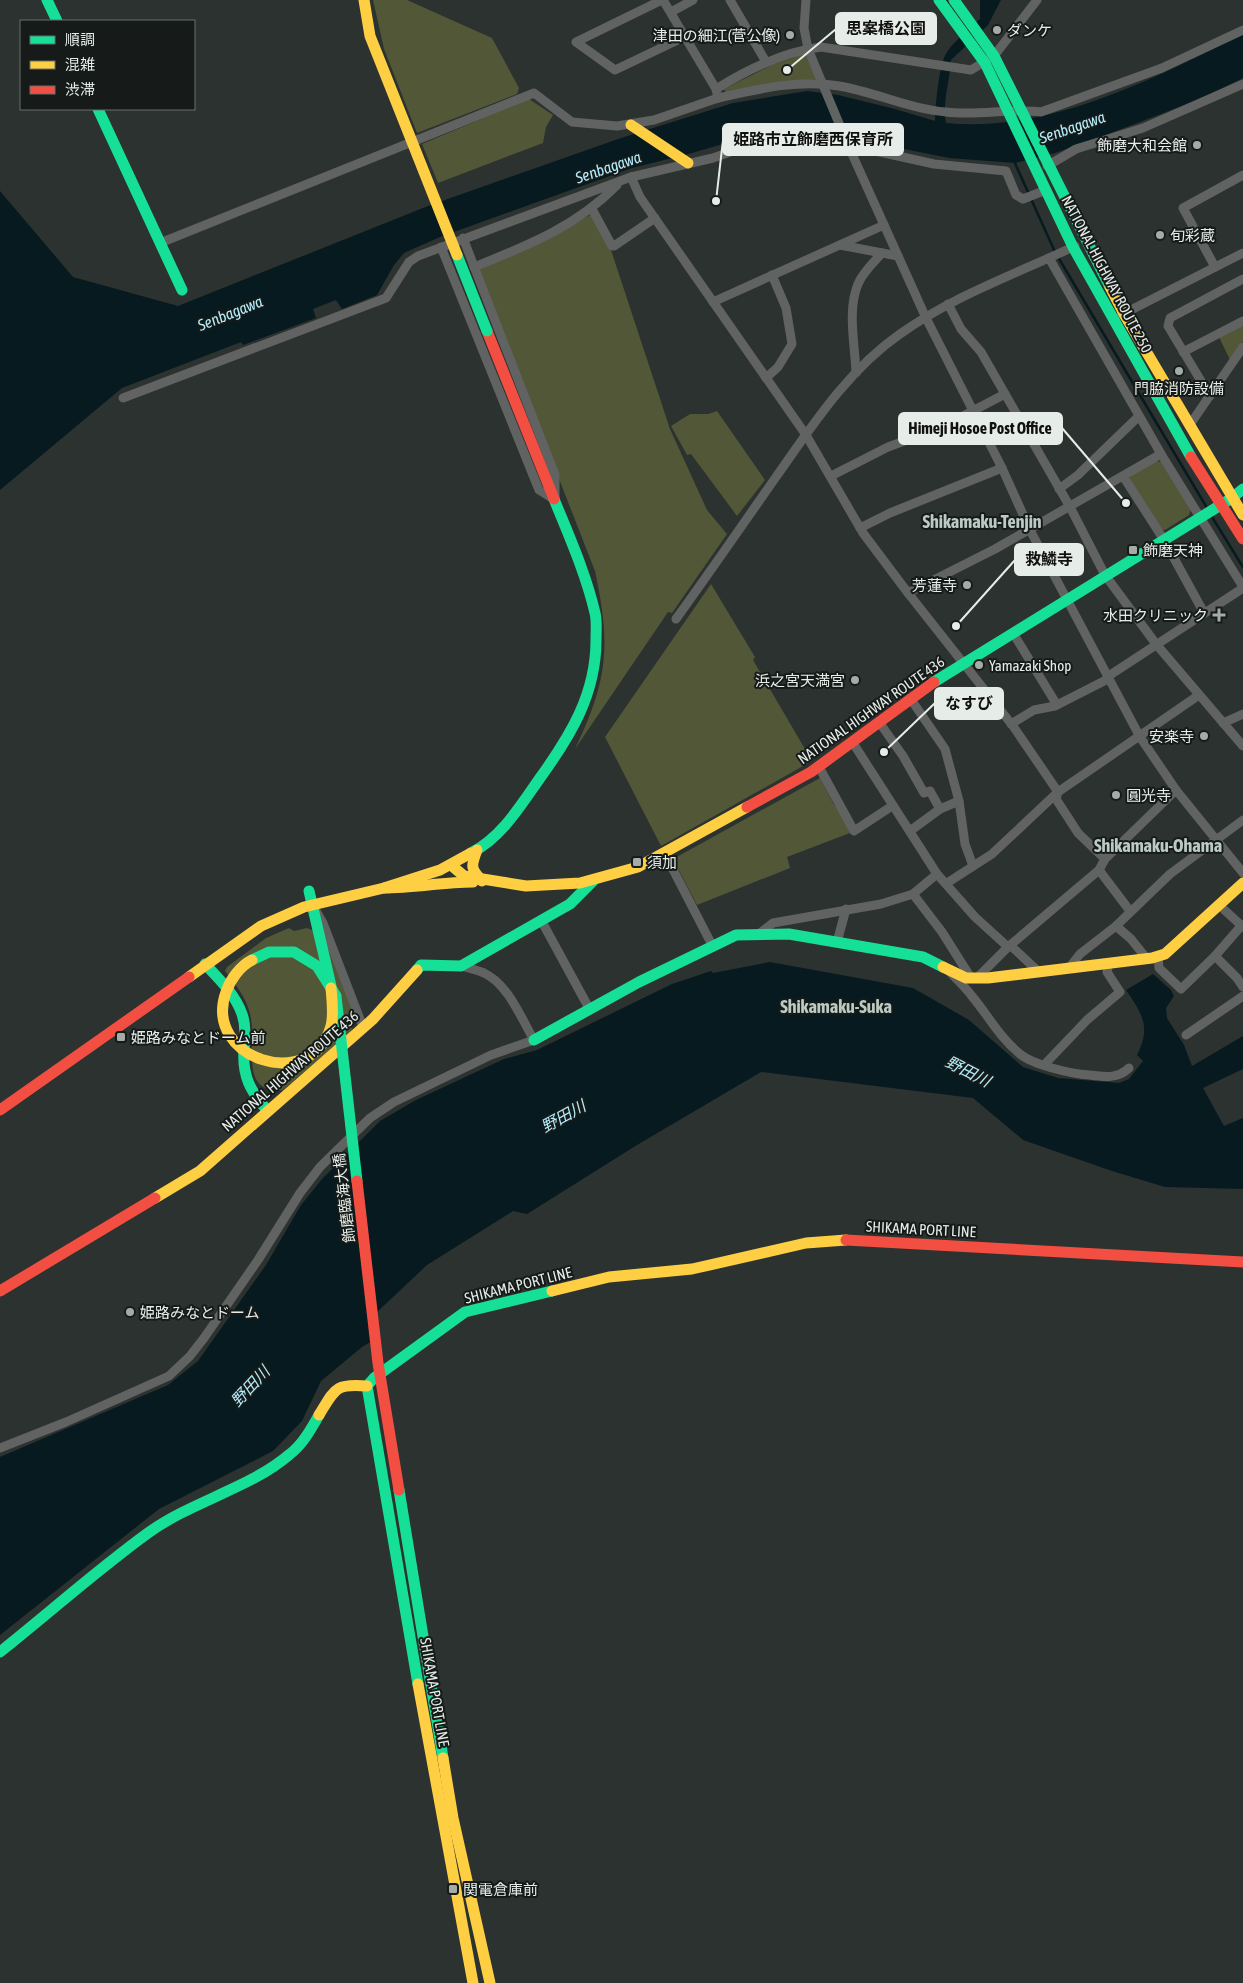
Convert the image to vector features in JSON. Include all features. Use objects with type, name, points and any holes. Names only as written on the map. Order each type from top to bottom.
[{"type":"main road","points":[[47,0],[57,20]]},
{"type":"main road","points":[[0,1110],[261,926],[312,904],[384,888],[451,865],[477,850],[498,833],[516,812],[568,739],[582,712],[592,679],[596,653],[596,615],[578,560],[555,500],[384,74],[370,36],[364,0]]},
{"type":"main road","points":[[939,0],[959,16]]},
{"type":"main road","name":"NATIONAL HIGHWAY ROUTE 250","points":[[954,0],[959,16],[1022,110],[1124,314],[1243,515]]},
{"type":"main road","name":"NATIONAL HIGHWAY ROUTE 250","points":[[959,16],[987,46],[986,58],[1008,111],[1038,170],[1041,192],[1068,249],[1113,320],[1195,464],[1217,507],[1243,539]]},
{"type":"main road","points":[[98,110],[182,290]]},
{"type":"main road","points":[[631,125],[688,163]]},
{"type":"main road","name":"NATIONAL HIGHWAY ROUTE 436","points":[[451,865],[464,876],[482,881],[539,886],[593,881],[627,871],[665,854],[819,767],[910,698],[1105,575],[1202,517],[1243,489]]},
{"type":"main road","points":[[477,850],[472,864],[473,872],[482,881]]},
{"type":"main road","points":[[384,888],[410,888],[443,882],[482,881]]},
{"type":"main road","name":"NATIONAL HIGHWAY ROUTE 436","points":[[0,1291],[200,1171],[363,1027],[421,965],[461,966],[570,904],[593,881]]},
{"type":"main road","points":[[534,1040],[712,945],[736,935],[760,933],[789,934],[923,957],[948,970],[974,978],[1039,972],[1147,959],[1158,956],[1175,946],[1243,883]]},
{"type":"main road","name":"飾磨臨海大橋","points":[[309,891],[312,904],[331,988],[331,1027],[326,1036],[318,1048],[306,1057],[279,1065],[266,1063],[249,1056],[238,1047],[229,1035],[224,1020],[224,995],[227,984],[247,960],[260,954],[289,951],[312,961],[327,978],[336,996],[378,1363],[453,1818],[490,1983]]},
{"type":"main road","points":[[205,964],[238,1004],[243,1016],[245,1032],[243,1070],[248,1085],[268,1111]]},
{"type":"main road","name":"SHIKAMA PORT LINE","points":[[473,1983],[442,1820],[367,1395],[367,1386],[374,1378],[465,1312],[609,1277],[692,1269],[806,1243],[832,1240],[865,1241],[1243,1262]]},
{"type":"main road","points":[[0,1652],[148,1533],[184,1510],[273,1468],[292,1453],[309,1433],[334,1392],[347,1384],[367,1386]]},
{"type":"street","points":[[684,37],[616,70],[576,42],[662,0],[671,12],[717,94]]},
{"type":"street","points":[[671,12],[694,0]]},
{"type":"street","points":[[730,0],[766,62]]},
{"type":"street","points":[[806,0],[804,28],[808,49],[848,145],[926,318],[1002,468],[1065,600],[1140,737],[1176,790],[1243,873]]},
{"type":"street","points":[[160,244],[534,93],[572,122],[617,126],[654,120],[717,94],[766,62],[808,49],[821,47],[939,67],[971,70],[986,58],[1037,0]]},
{"type":"street","points":[[717,94],[769,87],[823,84],[948,113],[991,113],[1022,110],[1047,111],[1162,68],[1243,30]]},
{"type":"street","points":[[1038,170],[1076,149],[1143,128],[1243,84]]},
{"type":"street","points":[[123,398],[386,298],[409,262],[463,238],[631,177],[747,146],[814,140],[848,145],[913,160],[1006,171],[1016,195],[1023,199],[1041,192]]},
{"type":"street","points":[[1214,267],[1183,208],[1243,175]]},
{"type":"street","points":[[631,177],[640,197],[806,435],[860,528],[908,593],[1011,724],[1058,792]]},
{"type":"street","points":[[474,267],[564,228],[592,209],[618,183]]},
{"type":"street","points":[[592,209],[612,246],[655,218]]},
{"type":"street","points":[[713,302],[884,225]]},
{"type":"street","points":[[463,238],[555,475],[555,500]]},
{"type":"street","points":[[676,619],[830,401],[856,373],[898,335],[948,304],[982,286],[1086,241]]},
{"type":"street","points":[[840,245],[898,256]]},
{"type":"street","points":[[441,247],[539,490],[555,500]]},
{"type":"street","points":[[856,373],[853,301],[859,283],[882,253]]},
{"type":"street","points":[[1113,320],[1243,253]]},
{"type":"street","points":[[1011,724],[1034,710],[1046,709],[1057,705],[1108,678],[1243,587],[1202,517],[1161,454],[1051,257]]},
{"type":"street","points":[[766,378],[778,368],[792,344],[786,308],[772,275]]},
{"type":"street","points":[[1210,396],[1168,326],[1170,318],[1243,279]]},
{"type":"street","points":[[948,304],[961,328],[981,352],[1070,507],[1105,575],[1156,644],[1243,746]]},
{"type":"street","points":[[1183,352],[1243,321]]},
{"type":"street","points":[[1189,426],[1243,348]]},
{"type":"street","points":[[830,476],[888,446],[925,434],[1005,394]]},
{"type":"street","points":[[1059,489],[1078,475],[1139,416]]},
{"type":"street","points":[[908,593],[1030,530],[1161,454]]},
{"type":"street","points":[[860,528],[890,513],[1002,468]]},
{"type":"street","points":[[1123,476],[1164,540],[1204,613]]},
{"type":"street","points":[[1013,633],[1057,705]]},
{"type":"street","points":[[946,883],[992,854],[1058,792],[1199,695]]},
{"type":"street","points":[[910,698],[945,749],[959,801],[965,844],[972,866]]},
{"type":"street","points":[[1223,723],[1243,714]]},
{"type":"street","points":[[879,722],[903,756],[924,793],[930,791],[940,809]]},
{"type":"street","points":[[853,743],[937,874],[975,917],[1039,972]]},
{"type":"street","points":[[819,767],[834,799],[854,831],[892,806]]},
{"type":"street","points":[[913,894],[974,978],[1099,870],[1105,859],[1176,790]]},
{"type":"street","points":[[1058,792],[1056,799],[1078,832],[1105,859]]},
{"type":"street","points":[[910,831],[940,809],[959,801]]},
{"type":"street","points":[[1069,968],[1080,954],[1116,926],[1130,910],[1170,874],[1243,820]]},
{"type":"street","points":[[665,854],[712,945]]},
{"type":"street","points":[[1099,870],[1130,910]]},
{"type":"street","points":[[760,933],[772,923],[881,904],[913,894],[937,874]]},
{"type":"street","points":[[312,904],[323,922],[363,1027]]},
{"type":"street","points":[[1158,956],[1159,968],[1181,989],[1242,926],[1219,905]]},
{"type":"street","points":[[837,942],[846,909]]},
{"type":"street","points":[[541,920],[590,1010]]},
{"type":"street","points":[[1116,926],[1131,939],[1147,959]]},
{"type":"street","points":[[1215,956],[1240,975],[1243,987]]},
{"type":"street","points":[[1044,1065],[1087,1020],[1120,992],[1107,972],[1109,963]]},
{"type":"street","points":[[0,1448],[66,1422],[169,1376],[190,1356],[204,1338],[258,1260],[300,1193],[320,1167],[370,1118],[394,1102],[491,1055],[534,1040],[499,984],[485,973],[461,966]]},
{"type":"street","points":[[948,970],[972,996],[990,1023],[1021,1056],[1044,1065],[1084,1075],[1110,1077],[1123,1074],[1129,1068]]},
{"type":"street","points":[[1186,1035],[1243,996]]},
{"type":"green space","points":[[373,0],[407,0],[492,38],[519,88],[517,94],[417,133],[384,49]]},
{"type":"green space","points":[[805,54],[817,79],[771,83],[726,93],[724,89],[774,64]]},
{"type":"green space","points":[[529,99],[553,115],[546,127],[543,143],[438,183],[422,144]]},
{"type":"green space","points":[[593,214],[610,247],[670,429],[707,510],[727,534],[672,613],[668,612],[575,749],[594,703],[603,662],[603,621],[595,571],[477,269]]},
{"type":"green space","points":[[1243,324],[1243,341],[1230,360],[1219,337]]},
{"type":"green space","points":[[717,411],[765,480],[737,516],[691,454],[687,455],[671,426],[690,414],[708,414]]},
{"type":"green space","points":[[1156,461],[1161,462],[1191,509],[1189,515],[1165,530],[1159,529],[1129,480],[1131,475]]},
{"type":"green space","points":[[711,584],[755,657],[753,660],[812,761],[661,846],[605,737]]},
{"type":"green space","points":[[820,778],[833,803],[851,829],[850,833],[787,857],[790,868],[697,905],[673,859]]},
{"type":"green space","points":[[289,928],[294,931],[307,928],[325,935],[356,1019],[350,1033],[283,1090],[269,1089],[260,1084],[254,1076],[250,1014],[240,991],[225,971],[227,967],[266,938]]},
{"type":"water","name":"Senbagawa","points":[[980,0],[1001,0],[988,25],[951,60],[946,99],[946,123],[985,124],[1023,120],[1062,111],[1137,85],[1243,34],[1243,78],[1200,99],[1111,133],[1055,153],[1015,163],[949,158],[839,136],[799,133],[750,136],[632,168],[440,237],[404,253],[394,265],[377,295],[342,309],[336,300],[313,309],[316,318],[243,345],[241,342],[122,388],[0,490],[0,191],[73,277],[178,306],[428,206],[621,138],[733,103],[807,91],[838,95],[935,121],[938,85],[944,58],[954,43],[980,19]]},
{"type":"water","name":"野田川","points":[[770,962],[913,988],[969,1020],[1023,1067],[1058,1078],[1119,1083],[1129,1079],[1143,1061],[1137,1055],[1144,1037],[1143,1021],[1141,1014],[1126,990],[1153,974],[1171,990],[1174,996],[1166,1008],[1167,1018],[1184,1045],[1192,1066],[1243,1036],[1243,1069],[1203,1088],[1224,1126],[1243,1118],[1243,1189],[1165,1187],[1112,1171],[1023,1140],[973,1098],[761,1072],[637,1145],[527,1214],[513,1211],[427,1265],[375,1314],[379,1337],[362,1347],[321,1381],[302,1421],[273,1451],[159,1509],[0,1635],[0,1457],[168,1385],[198,1361],[266,1265],[301,1205],[323,1178],[380,1121],[416,1100],[504,1059],[537,1050],[672,984],[711,971],[713,973]]},
{"type":"waterway","points":[[1014,161],[1055,252]]},
{"type":"waterway","points":[[1058,257],[1207,508]]},
{"type":"waterway","points":[[1212,517],[1243,567]]},
{"type":"traffic: fast","points":[[47,0],[57,20]]},
{"type":"traffic: fast","points":[[939,0],[985,63],[1073,247],[1191,457]]},
{"type":"traffic: fast","points":[[954,0],[994,56],[1110,287]]},
{"type":"traffic: fast","points":[[98,110],[182,290]]},
{"type":"traffic: fast","points":[[457,255],[487,331]]},
{"type":"traffic: fast","points":[[1232,498],[1243,489]]},
{"type":"traffic: fast","points":[[934,682],[1232,498]]},
{"type":"traffic: fast","points":[[471,853],[492,838],[510,820],[551,762],[580,713],[592,678],[596,640],[595,613],[582,570],[554,499]]},
{"type":"traffic: fast","points":[[417,970],[421,965],[461,966],[570,904],[593,881]]},
{"type":"traffic: fast","points":[[309,891],[331,986]]},
{"type":"traffic: fast","points":[[534,1040],[639,982],[736,935],[789,934],[923,957],[943,967]]},
{"type":"traffic: fast","points":[[252,960],[269,952],[294,952],[317,966],[336,996],[357,1181]]},
{"type":"traffic: fast","points":[[205,964],[226,987],[239,1007],[245,1027],[244,1067],[248,1083],[256,1097],[268,1111]]},
{"type":"traffic: fast","points":[[418,1684],[367,1386],[374,1378],[465,1312],[552,1291]]},
{"type":"traffic: fast","points":[[0,1652],[148,1533],[183,1512],[240,1486],[275,1466],[299,1446],[319,1415]]},
{"type":"traffic: fast","points":[[399,1490],[443,1758]]},
{"type":"traffic: slow","points":[[364,0],[370,36],[457,255]]},
{"type":"traffic: slow","points":[[631,125],[688,163]]},
{"type":"traffic: slow","points":[[1110,287],[1124,314],[1243,515]]},
{"type":"traffic: slow","points":[[451,865],[464,876],[526,886],[580,883],[638,867],[747,807]]},
{"type":"traffic: slow","points":[[477,850],[473,867],[475,873],[482,881]]},
{"type":"traffic: slow","points":[[189,977],[261,926],[304,907],[384,888],[440,870],[471,853]]},
{"type":"traffic: slow","points":[[384,888],[473,882]]},
{"type":"traffic: slow","points":[[943,967],[966,978],[988,978],[1152,958],[1165,954],[1243,883]]},
{"type":"traffic: slow","points":[[252,960],[236,974],[230,983],[226,992],[223,1015],[230,1035],[244,1050],[262,1060],[283,1063],[303,1059],[320,1047],[332,1022],[331,988]]},
{"type":"traffic: slow","points":[[155,1198],[200,1171],[373,1019],[417,970]]},
{"type":"traffic: slow","points":[[552,1291],[609,1277],[692,1269],[806,1243],[846,1240]]},
{"type":"traffic: slow","points":[[319,1415],[337,1390],[348,1386],[367,1386]]},
{"type":"traffic: slow","points":[[418,1684],[473,1983]]},
{"type":"traffic: slow","points":[[443,1758],[453,1818],[490,1983]]},
{"type":"traffic: jam","points":[[487,331],[554,499]]},
{"type":"traffic: jam","points":[[1191,457],[1243,539]]},
{"type":"traffic: jam","points":[[747,807],[811,772],[934,682]]},
{"type":"traffic: jam","points":[[0,1110],[189,977]]},
{"type":"traffic: jam","points":[[357,1181],[378,1363],[399,1490]]},
{"type":"traffic: jam","points":[[0,1291],[155,1198]]},
{"type":"traffic: jam","points":[[846,1240],[1243,1262]]},
{"type":"place","name":"ダンケ","points":[[997,30]]},
{"type":"place","name":"津田の細江(菅公像)","points":[[790,35]]},
{"type":"place","name":"思案橋公園","points":[[787,70]]},
{"type":"place","name":"飾磨大和会館","points":[[1197,145]]},
{"type":"place","name":"姫路市立飾磨西保育所","points":[[716,201]]},
{"type":"place","name":"旬彩蔵","points":[[1160,235]]},
{"type":"place","name":"門脇消防設備","points":[[1179,371]]},
{"type":"place","name":"Himeji Hosoe Post Office","points":[[1126,503]]},
{"type":"place","name":"飾磨天神","points":[[1133,550]]},
{"type":"place","name":"芳蓮寺","points":[[967,585]]},
{"type":"place","name":"水田クリニック","points":[[1219,615]]},
{"type":"place","name":"救鱗寺","points":[[956,626]]},
{"type":"place","name":"Yamazaki Shop","points":[[979,665]]},
{"type":"place","name":"浜之宮天満宮","points":[[855,680]]},
{"type":"place","name":"安楽寺","points":[[1204,736]]},
{"type":"place","name":"なすび","points":[[884,752]]},
{"type":"place","name":"圓光寺","points":[[1116,795]]},
{"type":"place","name":"須加","points":[[637,862]]},
{"type":"place","name":"姫路みなとドーム前","points":[[121,1037]]},
{"type":"place","name":"姫路みなとドーム","points":[[130,1312]]},
{"type":"place","name":"関電倉庫前","points":[[453,1889]]},
{"type":"district","name":"Shikamaku-Tenjin","points":[[982,521]]},
{"type":"district","name":"Shikamaku-Ohama","points":[[1158,845]]},
{"type":"district","name":"Shikamaku-Suka","points":[[836,1006]]}]
